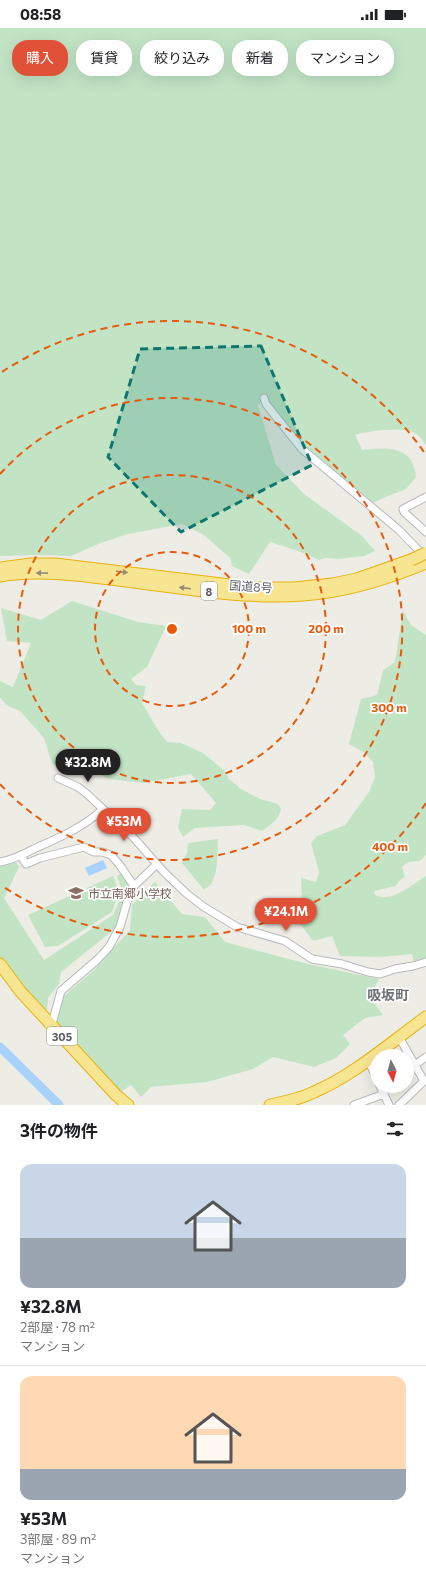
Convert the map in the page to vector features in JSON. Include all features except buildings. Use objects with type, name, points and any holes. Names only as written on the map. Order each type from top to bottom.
[{"type":"highway","name":"国道8号","points":[[0,576],[14,574],[61,573],[217,592],[271,596],[298,595],[327,593],[376,582],[418,563],[426,553]]},
{"type":"highway","name":"国道8号","points":[[0,568],[55,564],[256,588],[294,588],[332,584],[357,579],[418,563]]},
{"type":"highway","name":"305","points":[[0,964],[20,990],[48,1021],[116,1095],[128,1105]]},
{"type":"highway","points":[[270,1105],[287,1102],[318,1090],[340,1078],[368,1060],[426,1018]]},
{"type":"street","points":[[264,398],[271,411],[302,449],[399,530],[426,558]]},
{"type":"street","points":[[426,497],[403,509],[404,512],[426,532]]},
{"type":"street","points":[[58,778],[78,787],[87,794],[102,810],[133,837],[187,894],[204,908],[236,927],[285,941],[312,959],[342,964],[368,972],[380,974],[426,962]]},
{"type":"street","points":[[0,862],[20,856],[78,828],[102,810]]},
{"type":"street","points":[[20,856],[26,864],[40,858],[84,847],[94,852],[102,852],[111,855],[134,886]]},
{"type":"street","points":[[48,1021],[53,1020],[61,991],[98,960],[116,937],[134,886],[157,864]]},
{"type":"street","points":[[399,1037],[416,1064],[424,1081],[399,1105]]},
{"type":"street","points":[[416,1064],[426,1057]]},
{"type":"street","points":[[368,1060],[370,1064]]},
{"type":"street","points":[[354,1105],[384,1094],[389,1105]]},
{"type":"highlighted area","points":[[261,346],[312,465],[181,532],[108,457],[140,349]]},
{"type":"green space","points":[[0,28],[426,28],[426,445],[416,434],[403,430],[377,431],[355,435],[362,450],[380,448],[397,450],[404,454],[410,459],[414,467],[416,477],[406,489],[373,503],[349,488],[315,458],[262,402],[258,405],[276,465],[304,494],[362,536],[375,551],[364,556],[338,559],[326,558],[319,560],[301,552],[270,542],[249,574],[232,566],[230,558],[204,535],[182,524],[128,534],[98,544],[71,556],[0,556]]},
{"type":"green space","points":[[72,601],[138,622],[166,626],[147,667],[131,679],[136,685],[146,686],[142,703],[167,742],[181,743],[203,753],[225,771],[229,779],[241,789],[260,799],[278,804],[281,809],[274,822],[262,831],[244,825],[195,828],[183,837],[178,827],[182,809],[210,810],[216,803],[191,774],[144,783],[108,779],[99,773],[90,753],[71,765],[52,764],[44,738],[20,711],[6,705],[0,697],[0,681],[13,687],[31,643],[7,641],[1,608],[41,620]]},
{"type":"green space","points":[[403,610],[411,625],[426,635],[426,855],[420,861],[409,862],[402,867],[405,877],[399,881],[396,886],[374,891],[375,895],[382,897],[395,895],[426,876],[426,958],[414,962],[412,954],[381,957],[340,956],[332,936],[313,941],[288,908],[302,897],[301,878],[316,882],[319,872],[311,843],[317,836],[345,825],[369,792],[375,777],[373,762],[365,753],[349,744],[361,699],[377,695],[383,670],[395,662]]},
{"type":"green space","points":[[218,839],[217,862],[214,879],[204,890],[182,863],[187,853],[188,843]]},
{"type":"green space","points":[[16,862],[19,867],[4,898],[44,960],[113,915],[123,893],[117,876],[121,873],[130,886],[116,928],[61,972],[59,984],[48,998],[47,1015],[0,962],[0,867]]},
{"type":"green space","points":[[113,876],[119,891],[112,912],[58,946],[45,947],[28,915]]},
{"type":"green space","points":[[155,882],[182,914],[205,917],[225,942],[308,964],[379,979],[369,996],[383,1015],[365,1018],[343,1035],[350,1044],[336,1058],[314,1067],[273,1057],[253,1069],[207,1082],[151,1087],[141,1097],[131,1085],[119,1093],[90,1058],[55,1023],[64,996],[93,971],[130,930],[132,905]]},
{"type":"water","points":[[103,860],[107,868],[89,876],[85,868]]},
{"type":"waterway","points":[[0,1047],[59,1105]]},
{"type":"place","name":"市立南郷小学校","points":[[76,893]]},
{"type":"district","name":"吸坂町","points":[[388,994]]}]
